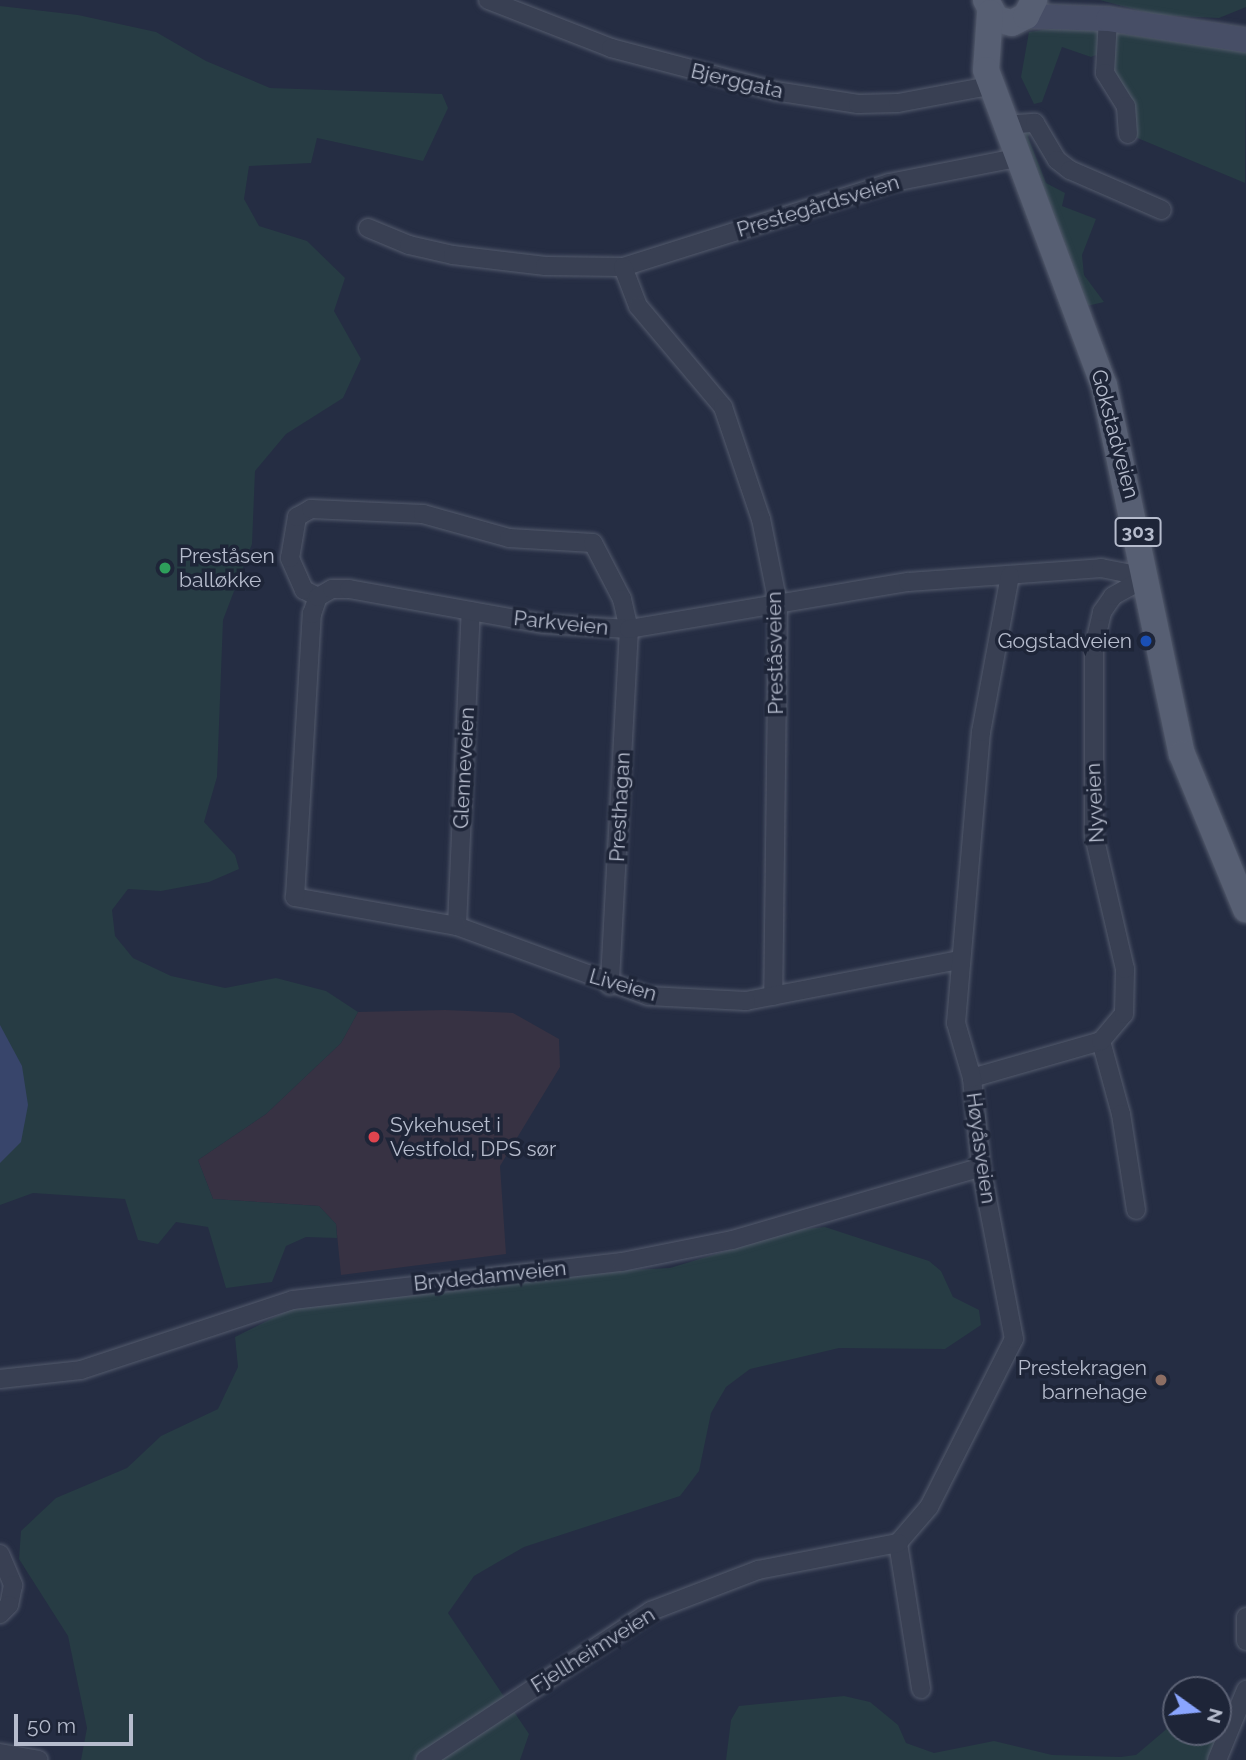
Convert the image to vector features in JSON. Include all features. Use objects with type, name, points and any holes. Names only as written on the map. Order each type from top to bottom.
[{"type":"main road","points":[[1065,0],[1108,19]]},
{"type":"main road","points":[[994,85],[1010,10],[1108,19],[1246,40]]},
{"type":"main road","name":"Gokstadveien","points":[[994,85],[1016,158],[1104,385],[1147,577],[1182,754],[1246,909]]},
{"type":"street","name":"Bjerggata","points":[[495,1],[611,48],[775,91],[885,103],[994,85]]},
{"type":"street","points":[[1108,19],[1105,73],[1126,106],[1128,134]]},
{"type":"street","points":[[1004,125],[1035,123],[1057,160],[1070,170],[1162,210]]},
{"type":"street","name":"Prestegårdsveien","points":[[369,228],[409,246],[453,255],[545,266],[623,267],[889,183],[1016,158]]},
{"type":"street","name":"Preståsveien","points":[[623,267],[638,306],[723,407],[734,430],[761,519],[778,604],[773,996]]},
{"type":"street","name":"Presthagan","points":[[318,597],[304,590],[290,558],[297,517],[311,509],[394,511],[509,538],[590,541],[622,599],[629,629],[610,985]]},
{"type":"street","name":"Parkveien","points":[[318,597],[332,589],[349,589],[569,628],[629,629],[908,582],[1101,568],[1147,577]]},
{"type":"street","name":"Høyåsveien","points":[[898,1543],[929,1507],[1014,1339],[981,1167],[972,1078],[956,1023],[959,960],[981,732],[1010,576]]},
{"type":"street","name":"Nyveien","points":[[1101,1041],[1120,1024],[1128,987],[1094,836],[1094,647],[1102,612],[1113,596],[1147,577]]},
{"type":"street","name":"Liveien","points":[[318,597],[312,614],[295,897],[457,926],[610,985],[648,996],[709,1002],[773,996],[959,960]]},
{"type":"street","name":"Glenneveien","points":[[457,926],[471,611]]},
{"type":"street","points":[[972,1078],[1101,1041],[1121,1114],[1136,1210]]},
{"type":"street","name":"Brydedamveien","points":[[0,1379],[81,1370],[293,1300],[622,1262],[732,1240],[981,1167]]},
{"type":"street","points":[[898,1543],[921,1689]]},
{"type":"street","name":"Fjellheimveien","points":[[425,1760],[651,1611],[758,1570],[898,1543]]},
{"type":"street","points":[[0,1554],[13,1585],[9,1605],[0,1614]]},
{"type":"street","points":[[1246,1617],[1246,1641]]},
{"type":"street","points":[[1217,1760],[1246,1690]]},
{"type":"street","points":[[0,1753],[38,1760]]},
{"type":"shaded area","points":[[1100,0],[1246,0],[1246,7],[1219,18],[1156,15]]},
{"type":"shaded area","points":[[0,6],[78,15],[156,32],[206,61],[270,88],[442,94],[448,108],[423,161],[317,138],[311,163],[249,166],[244,199],[259,226],[307,241],[345,278],[334,311],[361,359],[343,398],[286,434],[255,471],[252,544],[223,620],[217,777],[204,822],[235,855],[239,869],[209,882],[161,891],[128,889],[112,910],[115,936],[133,958],[171,976],[225,988],[276,978],[326,991],[358,1012],[341,1043],[266,1114],[198,1160],[213,1199],[319,1206],[336,1224],[337,1238],[306,1237],[286,1246],[272,1282],[226,1288],[208,1227],[176,1222],[158,1244],[138,1240],[125,1199],[33,1193],[0,1205]]},
{"type":"shaded area","points":[[1070,26],[1246,52],[1245,183],[1128,134],[1103,52],[1091,57],[1062,47],[1042,102],[1034,104],[1021,77],[1029,32]]},
{"type":"shaded area","points":[[1032,129],[1028,137],[1046,183],[1065,193],[1062,206],[1096,219],[1082,255],[1084,275],[1104,302],[1087,306],[1022,130]]},
{"type":"shaded area","name":"Sykehuset i Vestfold, DPS sør","points":[[445,1010],[513,1013],[559,1039],[560,1067],[500,1166],[506,1254],[341,1275],[336,1224],[319,1206],[213,1199],[198,1160],[266,1114],[341,1043],[358,1012]]},
{"type":"shaded area","points":[[825,1227],[929,1261],[941,1271],[953,1297],[979,1310],[981,1325],[945,1349],[839,1348],[750,1369],[726,1387],[711,1413],[699,1471],[680,1496],[524,1547],[474,1576],[448,1613],[529,1734],[520,1760],[81,1760],[87,1728],[68,1636],[19,1559],[21,1531],[56,1498],[127,1468],[161,1436],[218,1409],[238,1367],[235,1337],[291,1309],[588,1272],[670,1268],[794,1230]]},
{"type":"shaded area","points":[[844,1696],[870,1702],[898,1725],[906,1743],[934,1753],[994,1741],[1052,1755],[1121,1757],[1136,1755],[1162,1733],[1162,1746],[1225,1746],[1217,1760],[726,1760],[731,1720],[739,1706]]},
{"type":"water","points":[[0,1025],[22,1066],[28,1105],[21,1142],[0,1163]]},
{"type":"place","name":"Preståsen balløkke","points":[[165,568]]},
{"type":"place","name":"Gogstadveien","points":[[1146,641]]},
{"type":"place","name":"Sykehuset i Vestfold, DPS sør","points":[[374,1137]]},
{"type":"place","name":"Prestekragen barnehage","points":[[1161,1380]]}]
